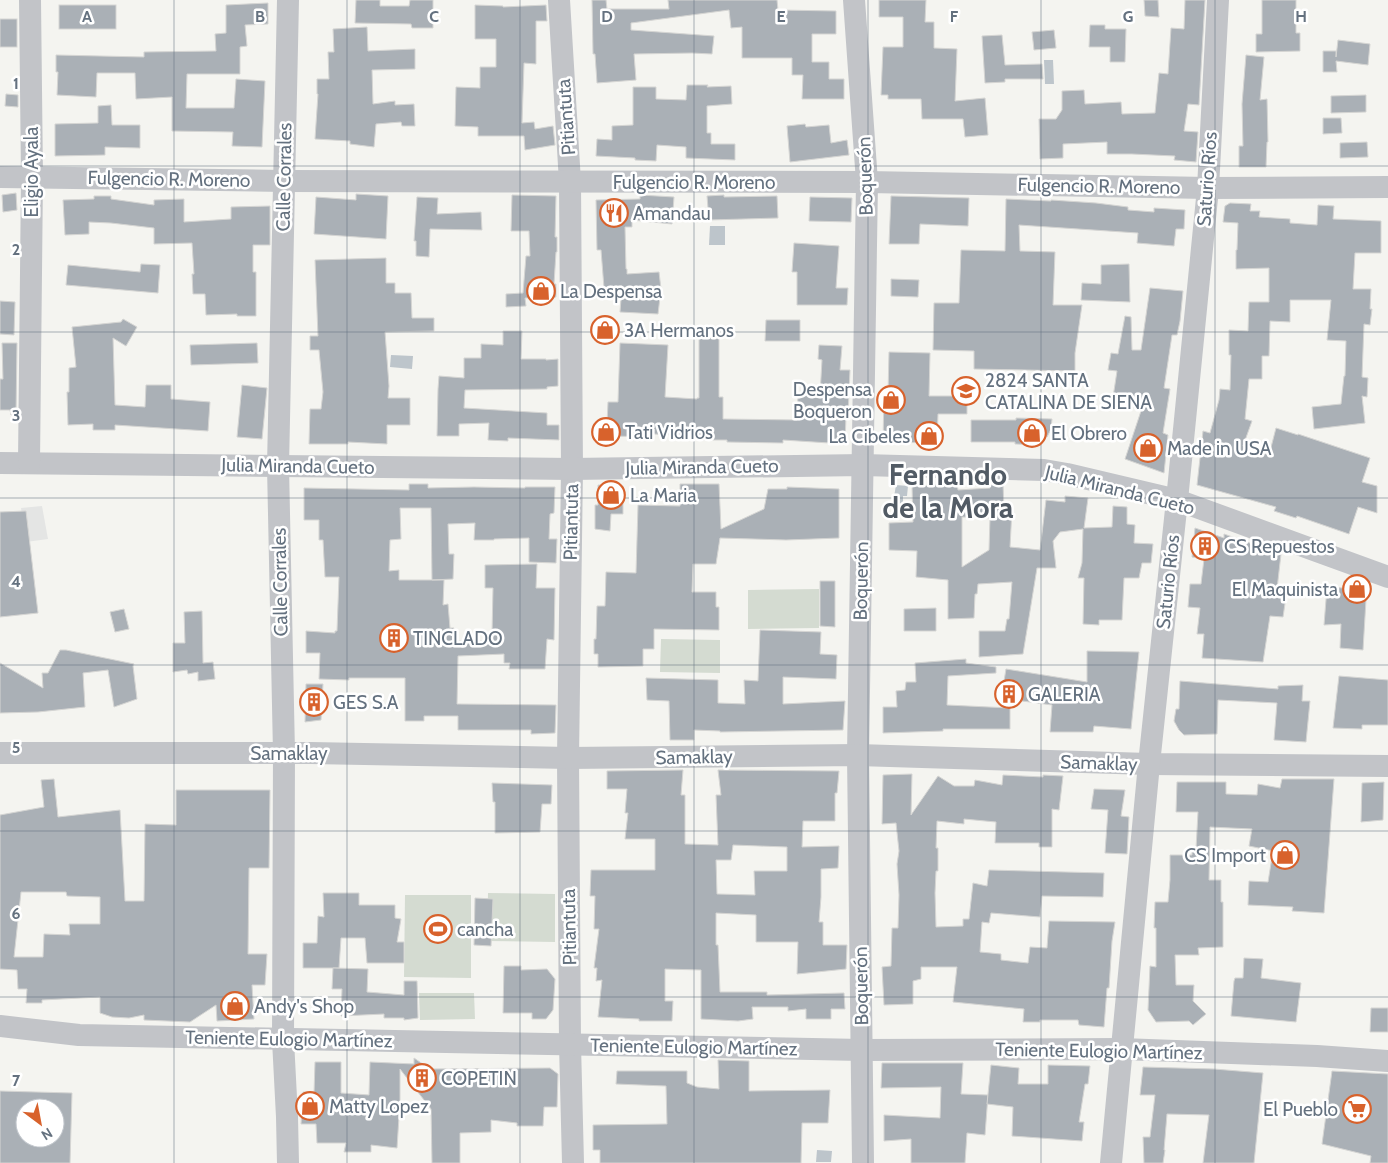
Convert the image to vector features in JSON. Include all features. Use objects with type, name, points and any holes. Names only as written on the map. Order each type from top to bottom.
[{"type":"street","name":"Eligio Ayala","points":[[29,463],[32,177],[30,0]]},
{"type":"street","name":"Calle Corrales","points":[[288,0],[278,466],[284,753],[283,1040],[288,1117],[288,1163]]},
{"type":"street","name":"Pitiantuta","points":[[559,0],[570,182],[572,469],[568,758],[570,1044],[573,1163]]},
{"type":"street","name":"Boquerón","points":[[854,0],[867,182],[858,755],[864,1163]]},
{"type":"street","name":"Saturio Ríos","points":[[1111,1163],[1148,764],[1208,188],[1218,0]]},
{"type":"street","name":"Fulgencio R. Moreno","points":[[0,177],[284,181],[867,182],[1208,188],[1388,187]]},
{"type":"street","name":"Julia Miranda Cueto","points":[[0,463],[572,469],[863,465],[1044,470],[1177,500],[1388,577]]},
{"type":"street","name":"Samaklay","points":[[0,753],[311,753],[568,758],[858,755],[1148,764],[1388,766]]},
{"type":"street","name":"Teniente Eulogio Martínez","points":[[0,1026],[72,1035],[862,1050],[1121,1049],[1317,1056],[1388,1061]]},
{"type":"shaded area","points":[[1044,60],[1053,60],[1054,84],[1045,84]]},
{"type":"shaded area","points":[[710,226],[725,226],[725,245],[709,245]]},
{"type":"shaded area","points":[[391,355],[413,356],[412,369],[390,367]]},
{"type":"shaded area","points":[[896,485],[908,486],[907,496],[903,496],[903,504],[893,503]]},
{"type":"shaded area","points":[[42,506],[48,539],[26,542],[21,508]]},
{"type":"shaded area","points":[[819,589],[819,628],[748,629],[748,590]]},
{"type":"shaded area","points":[[661,639],[720,640],[720,673],[660,672]]},
{"type":"shaded area","name":"cancha","points":[[488,893],[555,894],[555,942],[487,941]]},
{"type":"shaded area","name":"cancha","points":[[405,895],[471,895],[471,978],[404,977]]},
{"type":"shaded area","points":[[419,993],[474,993],[475,1019],[420,1020]]},
{"type":"shaded area","points":[[817,1150],[832,1151],[831,1162],[816,1162]]},
{"type":"building","points":[[356,0],[380,0],[380,6],[409,6],[410,0],[433,0],[433,28],[412,28],[411,24],[355,23]]},
{"type":"building","points":[[592,0],[606,0],[607,9],[669,9],[668,0],[777,0],[778,10],[836,11],[836,34],[812,34],[812,62],[829,62],[829,79],[844,79],[844,99],[802,99],[803,75],[792,75],[792,58],[742,58],[742,27],[731,28],[729,10],[631,23],[631,30],[714,36],[712,54],[634,54],[636,80],[597,83],[595,54],[593,54]]},
{"type":"building","points":[[879,0],[926,0],[925,22],[934,22],[934,48],[957,49],[955,101],[985,98],[988,135],[965,137],[963,119],[922,119],[921,99],[888,99],[888,95],[881,95],[883,47],[903,47],[903,17],[879,17]]},
{"type":"building","points":[[1144,0],[1158,0],[1159,17],[1145,16]]},
{"type":"building","points":[[1185,0],[1205,0],[1199,105],[1188,104],[1184,131],[1198,132],[1196,162],[1174,160],[1175,156],[1107,154],[1107,142],[1063,144],[1063,158],[1040,159],[1039,119],[1056,119],[1062,110],[1062,91],[1084,90],[1085,104],[1121,102],[1122,114],[1155,113],[1159,73],[1168,74],[1171,28],[1184,29]]},
{"type":"building","points":[[1262,0],[1296,0],[1296,33],[1300,33],[1300,51],[1256,52],[1256,34],[1262,34]]},
{"type":"building","points":[[268,3],[268,24],[245,25],[247,46],[240,47],[240,74],[187,74],[186,108],[234,108],[236,79],[265,81],[262,147],[232,146],[233,132],[172,131],[172,97],[136,99],[135,73],[97,73],[96,97],[57,95],[58,72],[56,72],[56,55],[144,57],[144,52],[216,51],[215,34],[226,33],[226,5]]},
{"type":"building","points":[[59,5],[116,5],[116,29],[59,29]]},
{"type":"building","points":[[475,5],[503,7],[546,5],[547,21],[536,21],[536,64],[524,63],[522,123],[534,122],[535,129],[553,126],[555,145],[525,150],[524,136],[478,136],[478,127],[455,126],[456,87],[480,88],[480,67],[496,67],[496,39],[475,39]]},
{"type":"building","points":[[0,19],[17,19],[17,47],[0,47]]},
{"type":"building","points":[[1090,25],[1105,25],[1105,29],[1126,29],[1125,62],[1110,62],[1110,47],[1089,47]]},
{"type":"building","points":[[367,27],[368,51],[415,49],[415,69],[372,70],[373,104],[395,101],[395,105],[414,104],[415,126],[402,126],[401,122],[376,124],[374,147],[350,144],[350,141],[315,139],[317,79],[329,79],[328,52],[334,52],[333,29]]},
{"type":"building","points":[[1054,30],[1056,48],[1034,50],[1032,32]]},
{"type":"building","points":[[1002,35],[1005,65],[1042,64],[1043,79],[1005,79],[1005,82],[985,83],[982,36]]},
{"type":"building","points":[[1338,40],[1370,44],[1368,65],[1336,61],[1337,72],[1323,72],[1323,51],[1336,51],[1336,57]]},
{"type":"building","points":[[1246,55],[1264,57],[1260,100],[1267,99],[1268,142],[1266,167],[1239,167],[1239,146],[1243,146],[1242,104]]},
{"type":"building","points":[[687,85],[708,85],[707,87],[731,86],[732,104],[707,106],[707,133],[711,133],[711,144],[735,144],[735,160],[686,158],[686,147],[657,145],[656,161],[596,156],[597,139],[612,140],[612,126],[633,125],[633,87],[656,87],[656,99],[686,100]]},
{"type":"building","points":[[6,94],[18,95],[18,107],[5,106]]},
{"type":"building","points":[[1366,95],[1366,112],[1331,113],[1331,96]]},
{"type":"building","points":[[111,105],[112,125],[140,125],[140,148],[105,147],[105,155],[55,156],[55,124],[98,123],[98,106]]},
{"type":"building","points":[[1323,118],[1341,118],[1342,133],[1323,134]]},
{"type":"building","points":[[805,124],[806,127],[829,125],[831,143],[847,140],[849,155],[790,162],[787,126]]},
{"type":"building","points":[[1367,142],[1368,157],[1340,158],[1340,143]]},
{"type":"building","points":[[16,193],[17,210],[3,212],[2,195]]},
{"type":"building","points":[[356,194],[388,196],[386,239],[314,234],[316,197],[356,200]]},
{"type":"building","points":[[512,195],[556,196],[555,237],[557,237],[557,252],[554,284],[556,284],[556,297],[525,298],[526,306],[506,307],[506,294],[523,293],[526,256],[530,256],[529,231],[511,231]]},
{"type":"building","points":[[640,195],[674,197],[672,224],[632,220],[632,227],[625,227],[627,274],[659,272],[661,289],[658,314],[620,312],[622,286],[604,288],[601,250],[597,250],[596,200],[640,199]]},
{"type":"building","points":[[724,195],[724,197],[777,196],[778,218],[709,220],[707,196]]},
{"type":"building","points":[[94,196],[111,196],[111,199],[154,205],[154,200],[184,199],[184,222],[231,219],[231,207],[270,206],[270,245],[253,245],[253,272],[256,272],[256,316],[237,316],[237,314],[206,315],[205,294],[193,294],[192,243],[154,244],[154,228],[111,223],[89,222],[89,234],[65,235],[63,200],[94,199]]},
{"type":"building","points":[[891,196],[969,198],[968,226],[920,224],[919,244],[889,244]]},
{"type":"building","points":[[417,197],[438,198],[437,214],[481,212],[482,230],[430,229],[429,257],[416,256],[416,241],[414,241]]},
{"type":"building","points":[[810,197],[852,198],[851,222],[809,221]]},
{"type":"building","points":[[1006,199],[1096,203],[1128,207],[1128,210],[1154,212],[1154,208],[1185,210],[1184,229],[1176,229],[1174,246],[1137,243],[1138,233],[1019,225],[1020,251],[1055,252],[1053,305],[1082,305],[1075,353],[1075,371],[974,369],[974,351],[933,350],[934,303],[959,303],[961,250],[1005,251]]},
{"type":"building","points":[[1230,203],[1251,204],[1250,211],[1260,211],[1259,217],[1290,219],[1290,223],[1317,225],[1318,205],[1334,206],[1333,219],[1381,221],[1381,253],[1355,253],[1353,289],[1371,289],[1370,309],[1372,309],[1370,325],[1364,324],[1362,377],[1368,378],[1367,397],[1362,396],[1365,423],[1314,429],[1312,407],[1341,404],[1345,376],[1346,341],[1327,340],[1331,300],[1290,300],[1290,322],[1270,321],[1269,356],[1262,356],[1262,379],[1249,379],[1245,419],[1252,421],[1243,446],[1269,455],[1276,428],[1370,458],[1362,482],[1377,486],[1377,513],[1358,507],[1349,534],[1297,516],[1296,518],[1274,511],[1276,507],[1197,485],[1203,431],[1210,433],[1220,389],[1230,390],[1231,355],[1229,355],[1229,330],[1248,331],[1249,302],[1269,302],[1269,268],[1236,269],[1238,223],[1223,222],[1225,206]]},
{"type":"building","points":[[794,243],[839,246],[836,288],[848,288],[847,305],[797,305],[797,272],[792,272]]},
{"type":"building","points":[[386,258],[386,283],[395,283],[395,293],[411,293],[412,318],[434,318],[434,331],[385,332],[389,386],[388,398],[410,398],[410,425],[387,425],[387,444],[348,442],[348,444],[309,444],[310,409],[321,409],[323,392],[319,350],[310,350],[310,336],[318,336],[315,260]]},
{"type":"building","points":[[141,264],[160,265],[158,293],[66,285],[68,265],[140,272]]},
{"type":"building","points":[[1129,264],[1130,302],[1081,300],[1082,283],[1101,284],[1101,265]]},
{"type":"building","points":[[891,279],[919,280],[918,297],[891,296]]},
{"type":"building","points":[[1150,288],[1183,291],[1180,321],[1177,335],[1172,335],[1164,388],[1170,389],[1163,433],[1168,435],[1164,473],[1125,459],[1142,408],[1112,404],[1117,371],[1108,370],[1111,353],[1118,354],[1125,316],[1131,317],[1132,350],[1141,350]]},
{"type":"building","points":[[0,301],[15,302],[14,335],[0,334]]},
{"type":"building","points":[[123,319],[137,327],[126,346],[113,338],[115,405],[145,407],[146,385],[171,385],[171,399],[210,402],[208,431],[115,425],[115,430],[93,430],[93,424],[68,425],[67,392],[69,392],[69,368],[76,367],[72,327],[121,322]]},
{"type":"building","points":[[766,320],[800,320],[800,341],[765,341]]},
{"type":"building","points":[[503,331],[522,331],[521,359],[558,359],[558,386],[547,387],[547,389],[465,390],[464,408],[547,413],[547,425],[559,425],[559,440],[508,438],[508,441],[488,440],[489,423],[459,424],[459,436],[437,436],[439,376],[464,378],[464,358],[481,358],[481,344],[503,345]]},
{"type":"building","points":[[699,332],[719,332],[719,397],[723,397],[723,419],[797,420],[798,394],[820,395],[822,360],[818,359],[819,345],[842,346],[840,370],[850,370],[845,444],[783,440],[783,443],[727,442],[727,440],[697,440],[697,436],[653,434],[653,437],[613,436],[613,440],[598,440],[598,424],[607,424],[608,402],[618,402],[620,343],[668,345],[665,397],[697,399],[699,398]]},
{"type":"building","points":[[2,343],[17,343],[16,415],[11,415],[10,410],[0,410],[0,379],[3,379]]},
{"type":"building","points":[[257,343],[258,363],[191,365],[190,345]]},
{"type":"building","points":[[889,352],[930,353],[929,396],[967,396],[967,414],[938,414],[937,443],[883,442],[884,394],[888,394]]},
{"type":"building","points":[[242,385],[267,388],[262,439],[237,437]]},
{"type":"building","points":[[1016,418],[1052,419],[1051,429],[1047,437],[1041,437],[1041,445],[1015,444],[1015,442],[971,442],[971,420],[1016,420]]},
{"type":"building","points":[[990,483],[1003,483],[1004,510],[1012,509],[1010,547],[1040,550],[1046,500],[1065,502],[1065,496],[1088,498],[1084,528],[1112,527],[1113,506],[1127,507],[1127,524],[1135,525],[1134,543],[1153,544],[1151,563],[1142,563],[1139,578],[1124,578],[1122,620],[1099,620],[1099,625],[1083,624],[1084,578],[1078,578],[1082,563],[1083,529],[1060,532],[1053,541],[1056,568],[1037,568],[1023,654],[979,657],[979,631],[1005,631],[1007,619],[1009,619],[1012,582],[978,584],[977,594],[975,594],[974,618],[948,619],[948,580],[916,577],[917,551],[889,550],[889,523],[913,522],[912,486],[957,484],[958,490],[990,488]],"holes":[[[962,517],[990,518],[989,550],[962,567]]]},
{"type":"building","points":[[409,484],[428,484],[428,488],[555,487],[554,513],[550,514],[549,539],[557,539],[556,563],[529,562],[529,538],[474,540],[475,523],[448,524],[449,554],[454,554],[453,579],[432,580],[444,580],[443,605],[448,604],[450,628],[454,628],[454,641],[487,641],[487,634],[492,634],[493,588],[485,588],[485,565],[537,564],[536,588],[555,588],[554,640],[547,639],[545,669],[509,669],[510,663],[504,663],[504,654],[458,656],[457,704],[556,705],[555,733],[531,734],[531,730],[458,730],[458,716],[424,716],[424,721],[405,721],[405,678],[319,679],[320,653],[306,653],[306,631],[335,633],[337,631],[339,577],[325,577],[323,540],[319,540],[319,520],[304,520],[304,488],[409,490]],"holes":[[[400,508],[431,508],[432,580],[399,580],[399,570],[389,571],[390,540],[401,539]]]},
{"type":"building","points":[[680,484],[719,484],[721,529],[764,509],[768,489],[787,489],[787,487],[839,489],[839,538],[786,540],[720,538],[716,564],[693,564],[692,592],[716,592],[716,607],[719,607],[719,630],[654,629],[654,649],[643,649],[643,666],[598,667],[598,654],[594,654],[594,639],[596,639],[597,606],[605,606],[606,572],[636,573],[638,505],[680,506]]},
{"type":"building","points":[[598,485],[623,486],[623,514],[611,514],[610,531],[595,529],[595,505],[598,505]]},
{"type":"building","points":[[26,511],[38,613],[0,617],[0,512]]},
{"type":"building","points":[[1195,528],[1224,538],[1224,534],[1281,554],[1277,589],[1287,590],[1283,617],[1270,616],[1263,662],[1202,658],[1204,634],[1197,634],[1200,608],[1188,607],[1190,584],[1201,584],[1204,559],[1192,557]]},
{"type":"building","points":[[820,581],[835,581],[835,627],[820,626]]},
{"type":"building","points":[[1344,581],[1367,583],[1363,650],[1340,648],[1341,624],[1324,625],[1327,587],[1343,588]]},
{"type":"building","points":[[936,608],[936,631],[904,631],[904,609]]},
{"type":"building","points":[[124,609],[129,629],[115,632],[110,612]]},
{"type":"building","points":[[202,611],[203,663],[213,662],[215,679],[198,681],[198,672],[188,674],[187,670],[173,672],[173,643],[185,643],[184,612]]},
{"type":"building","points":[[760,630],[821,632],[820,654],[837,655],[836,679],[783,677],[783,704],[845,701],[843,730],[720,732],[694,730],[694,740],[670,740],[669,701],[647,700],[646,678],[718,680],[718,703],[745,704],[744,680],[758,681]]},
{"type":"building","points":[[60,650],[134,664],[137,699],[114,707],[108,670],[83,673],[85,707],[38,712],[0,713],[0,663],[43,688],[42,673],[48,673]]},
{"type":"building","points":[[1087,651],[1139,652],[1131,729],[1094,726],[1093,732],[1050,732],[1052,705],[1015,700],[1014,707],[1000,705],[1006,669],[1087,682]]},
{"type":"building","points":[[966,659],[966,663],[996,667],[996,673],[948,676],[947,705],[1010,708],[1010,729],[943,729],[943,731],[883,733],[883,707],[897,707],[896,691],[905,690],[906,682],[916,682],[915,663]]},
{"type":"building","points":[[1339,676],[1388,680],[1388,725],[1362,725],[1362,729],[1333,728]]},
{"type":"building","points":[[1180,681],[1278,689],[1278,686],[1303,685],[1302,701],[1310,701],[1306,742],[1274,740],[1277,703],[1218,700],[1217,734],[1184,735],[1174,721],[1176,709],[1179,709]]},
{"type":"building","name":"GES S.A","points":[[306,684],[323,684],[321,720],[305,722]]},
{"type":"building","points":[[683,770],[681,795],[685,795],[685,844],[718,845],[716,795],[721,795],[718,770],[839,771],[837,793],[835,793],[835,821],[803,821],[802,847],[839,846],[838,868],[821,869],[819,922],[823,922],[823,945],[847,945],[846,969],[797,974],[798,942],[756,942],[756,915],[716,913],[716,945],[718,945],[720,992],[767,992],[767,995],[844,993],[845,1009],[831,1009],[831,1019],[806,1019],[806,1009],[788,1011],[788,1007],[752,1007],[753,1019],[738,1021],[701,1019],[701,970],[665,969],[665,1001],[673,1001],[672,1021],[639,1021],[639,1019],[598,1017],[602,980],[596,981],[597,968],[594,968],[599,929],[594,929],[595,896],[590,896],[591,870],[655,870],[655,839],[625,839],[628,813],[625,813],[627,789],[607,789],[607,771]],"holes":[[[733,845],[787,847],[787,871],[754,871],[755,895],[717,894],[716,860],[731,860]]]},
{"type":"building","points":[[912,774],[911,815],[938,776],[954,786],[974,786],[975,780],[1002,785],[1003,775],[1063,776],[1059,810],[1052,809],[1052,847],[1039,847],[1039,843],[995,843],[996,822],[964,819],[964,824],[937,821],[936,927],[963,926],[963,919],[969,919],[973,883],[987,886],[989,870],[1104,873],[1103,897],[1042,896],[1040,917],[991,913],[989,923],[982,922],[980,952],[1001,954],[1001,960],[1028,963],[1030,947],[1047,948],[1049,921],[1115,922],[1104,1027],[1079,1025],[1078,1020],[1023,1022],[1024,1009],[953,1002],[957,967],[921,967],[921,979],[913,981],[913,1004],[884,1005],[882,967],[891,966],[892,928],[898,928],[899,895],[897,864],[899,851],[896,823],[882,824],[883,775]]},
{"type":"building","points":[[54,779],[58,817],[120,810],[125,901],[144,901],[145,824],[176,825],[176,790],[270,790],[269,868],[249,868],[248,954],[267,954],[265,985],[252,985],[254,1019],[217,1021],[216,1005],[190,1022],[144,1020],[144,1015],[129,1018],[112,1017],[100,1013],[100,997],[42,1000],[42,1003],[26,1003],[27,989],[18,989],[17,970],[0,969],[0,815],[44,807],[41,780]],"holes":[[[21,892],[66,892],[67,896],[100,897],[100,924],[69,924],[70,935],[44,934],[43,957],[14,957]]]},
{"type":"building","points":[[1282,779],[1334,779],[1324,913],[1292,911],[1293,907],[1248,905],[1249,881],[1268,882],[1273,851],[1249,846],[1252,829],[1210,827],[1209,880],[1221,880],[1223,947],[1198,948],[1199,955],[1175,955],[1176,985],[1194,985],[1193,1001],[1206,1014],[1193,1025],[1189,1021],[1156,1022],[1148,1010],[1150,966],[1156,967],[1155,902],[1168,902],[1170,855],[1192,855],[1192,849],[1196,849],[1198,812],[1176,812],[1177,782],[1226,782],[1226,794],[1257,795],[1258,784],[1280,788]]},
{"type":"building","points":[[1384,782],[1383,820],[1361,822],[1362,783]]},
{"type":"building","points":[[492,783],[552,785],[551,804],[542,804],[540,832],[495,833],[495,802],[493,802]]},
{"type":"building","points":[[1094,789],[1125,790],[1121,816],[1129,817],[1127,854],[1105,853],[1108,810],[1091,809]]},
{"type":"building","points":[[323,893],[359,893],[359,905],[395,905],[395,918],[401,919],[397,942],[404,942],[404,963],[367,963],[365,938],[341,938],[339,968],[303,968],[303,943],[317,943],[318,916],[324,917]]},
{"type":"building","points":[[475,898],[493,899],[491,946],[474,945]]},
{"type":"building","points":[[1244,958],[1263,959],[1261,978],[1301,983],[1296,1022],[1231,1016],[1234,981],[1235,978],[1243,978]]},
{"type":"building","points":[[504,966],[521,966],[521,970],[547,969],[555,979],[553,1010],[546,1019],[532,1019],[532,1013],[503,1013]]},
{"type":"building","points":[[333,968],[368,969],[367,992],[404,995],[404,981],[417,981],[418,1018],[404,1020],[404,1018],[384,1018],[384,1014],[341,1016],[342,989],[332,989]]},
{"type":"building","points":[[1371,1008],[1388,1008],[1388,1032],[1370,1032]]},
{"type":"building","points":[[414,1058],[430,1069],[550,1068],[558,1074],[557,1107],[544,1107],[543,1126],[517,1126],[517,1123],[491,1120],[491,1132],[460,1133],[460,1163],[432,1163],[431,1109],[400,1069],[397,1148],[371,1145],[371,1152],[344,1152],[346,1143],[317,1143],[316,1124],[301,1124],[303,1092],[314,1093],[315,1062],[341,1062],[341,1093],[369,1095],[370,1062],[414,1064]]},
{"type":"building","points":[[718,1060],[749,1061],[749,1091],[830,1090],[828,1123],[802,1123],[801,1163],[600,1163],[600,1150],[593,1150],[593,1125],[667,1124],[666,1086],[616,1084],[617,1071],[687,1071],[687,1083],[697,1087],[719,1089]]},
{"type":"building","points":[[882,1063],[963,1063],[961,1094],[988,1095],[985,1135],[967,1133],[965,1163],[911,1163],[911,1139],[884,1141],[884,1115],[940,1118],[941,1087],[881,1088]]},
{"type":"building","points":[[991,1065],[1019,1068],[1018,1084],[1048,1084],[1048,1065],[1090,1066],[1088,1084],[1085,1084],[1079,1122],[1084,1122],[1082,1141],[1012,1136],[1013,1107],[987,1104]]},
{"type":"building","points":[[1143,1067],[1214,1069],[1263,1073],[1254,1163],[1203,1163],[1209,1115],[1167,1114],[1163,1163],[1144,1163],[1143,1137],[1150,1137],[1155,1095],[1140,1095]]},
{"type":"building","name":"El Pueblo","points":[[1332,1071],[1388,1074],[1388,1163],[1370,1163],[1371,1156],[1322,1144]]},
{"type":"building","points":[[0,1091],[72,1093],[70,1163],[0,1163]]},
{"type":"place","name":"Amandau","points":[[614,213]]},
{"type":"place","name":"La Despensa","points":[[541,291]]},
{"type":"place","name":"3A Hermanos","points":[[605,330]]},
{"type":"place","name":"2824 SANTA CATALINA DE SIENA","points":[[966,391]]},
{"type":"place","name":"Despensa Boqueron","points":[[891,400]]},
{"type":"place","name":"Tati Vidrios","points":[[606,432]]},
{"type":"place","name":"El Obrero","points":[[1032,433]]},
{"type":"place","name":"La Cibeles","points":[[929,436]]},
{"type":"place","name":"Made in USA","points":[[1148,448]]},
{"type":"place","name":"La Maria","points":[[611,495]]},
{"type":"place","name":"CS Repuestos","points":[[1205,546]]},
{"type":"place","name":"El Maquinista","points":[[1357,589]]},
{"type":"place","name":"TINCLADO","points":[[394,638]]},
{"type":"place","name":"GALERIA","points":[[1009,694]]},
{"type":"place","name":"GES S.A","points":[[314,702]]},
{"type":"place","name":"CS Import","points":[[1285,855]]},
{"type":"place","name":"cancha","points":[[438,929]]},
{"type":"place","name":"Andy's Shop","points":[[235,1006]]},
{"type":"place","name":"COPETIN","points":[[422,1078]]},
{"type":"place","name":"Matty Lopez","points":[[310,1106]]},
{"type":"place","name":"El Pueblo","points":[[1357,1109]]},
{"type":"district","name":"Fernando de la Mora","points":[[948,491]]}]
